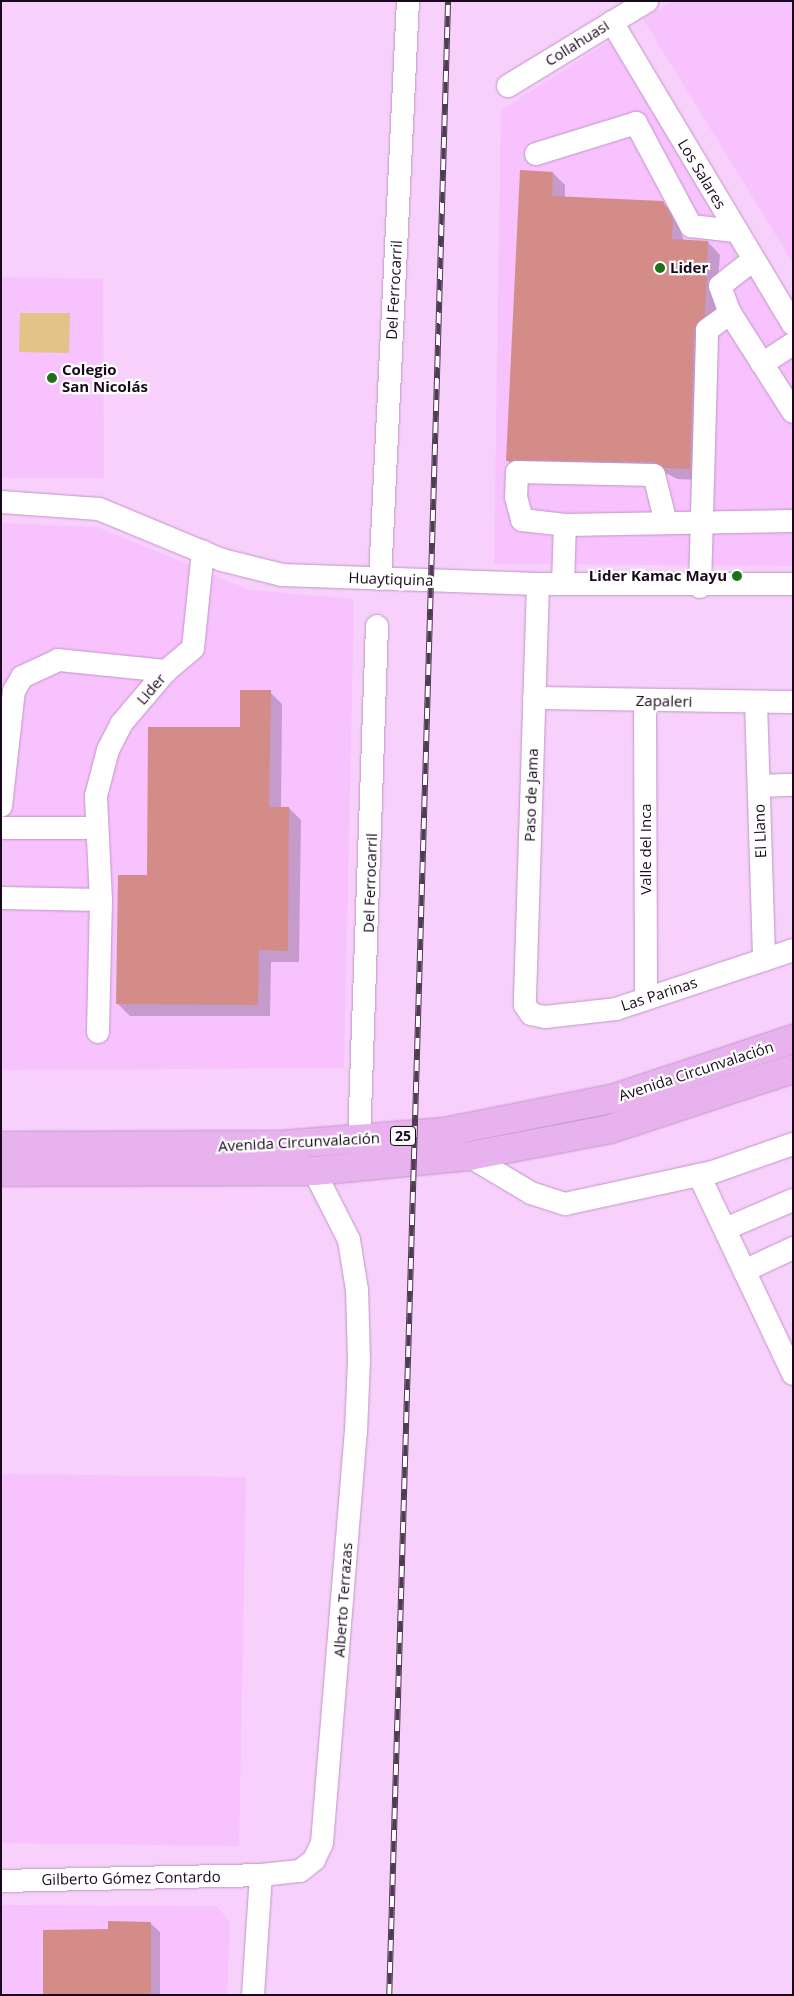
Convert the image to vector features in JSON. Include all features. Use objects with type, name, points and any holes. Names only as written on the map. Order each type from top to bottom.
[{"type":"highway","name":"Avenida Circunvalación","points":[[1,1146],[187,1147],[359,1141],[452,1130],[571,1108],[697,1074],[793,1039]]},
{"type":"highway","name":"Avenida Circunvalación","points":[[1,1172],[314,1171],[469,1156],[618,1126],[793,1069]]},
{"type":"street","name":"Del Ferrocarril","points":[[380,578],[408,1]]},
{"type":"street","name":"Collahuasi","points":[[508,86],[647,1]]},
{"type":"street","name":"Los Salares","points":[[612,22],[793,324]]},
{"type":"street","points":[[536,154],[636,123],[691,226],[736,231]]},
{"type":"street","points":[[753,260],[720,286],[730,313],[793,412]]},
{"type":"street","points":[[700,587],[707,330],[730,313]]},
{"type":"street","points":[[762,364],[793,344]]},
{"type":"street","points":[[666,523],[654,476],[517,472],[516,497],[522,520],[565,525],[793,521]]},
{"type":"street","name":"Huaytiquina","points":[[1,502],[99,508],[203,552],[282,575],[538,584],[700,587],[793,584]]},
{"type":"street","points":[[563,584],[565,525]]},
{"type":"street","name":"Lider","points":[[98,1032],[101,900],[96,796],[108,750],[121,724],[166,672],[190,653],[195,643],[203,552]]},
{"type":"street","name":"Paso de Jama","points":[[525,1005],[538,584]]},
{"type":"street","name":"Del Ferrocarril","points":[[359,1141],[378,626]]},
{"type":"street","points":[[1,806],[14,691],[22,677],[58,660],[166,672]]},
{"type":"street","name":"Zapaleri","points":[[534,698],[793,702]]},
{"type":"street","name":"Valle del Inca","points":[[645,700],[646,998]]},
{"type":"street","name":"El Llano","points":[[756,702],[764,960]]},
{"type":"street","points":[[758,786],[793,785]]},
{"type":"street","points":[[1,828],[97,828]]},
{"type":"street","points":[[1,898],[101,900]]},
{"type":"street","name":"Las Parinas","points":[[525,1005],[531,1014],[545,1017],[616,1008],[793,950]]},
{"type":"street","points":[[469,1156],[531,1193],[565,1204],[699,1175],[793,1144]]},
{"type":"street","name":"Alberto Terrazas","points":[[262,1875],[300,1871],[314,1860],[322,1843],[356,1432],[359,1360],[350,1250],[334,1206],[314,1171]]},
{"type":"street","points":[[699,1175],[793,1374]]},
{"type":"street","points":[[724,1229],[793,1200]]},
{"type":"street","points":[[744,1270],[793,1248]]},
{"type":"street","points":[[253,1995],[262,1875]]},
{"type":"street","name":"Gilberto Gómez Contardo","points":[[1,1881],[262,1875]]},
{"type":"shaded area","points":[[672,1],[793,1],[793,263],[643,19]]},
{"type":"shaded area","points":[[616,37],[793,336],[793,566],[494,564],[501,110]]},
{"type":"shaded area","name":"Colegio San Nicolás","points":[[1,277],[103,279],[104,478],[1,478]]},
{"type":"shaded area","points":[[20,313],[70,313],[69,353],[19,352]]},
{"type":"shaded area","points":[[1,523],[97,527],[250,590],[354,599],[344,1068],[1,1070]]},
{"type":"shaded area","points":[[1,1474],[246,1477],[239,1846],[1,1843]]},
{"type":"shaded area","points":[[1,1905],[217,1906],[230,1923],[227,1995],[1,1995]]},
{"type":"building","points":[[520,170],[553,172],[552,196],[663,201],[673,220],[672,239],[708,241],[705,316],[694,330],[690,469],[664,468],[654,462],[506,461]]},
{"type":"building","points":[[240,690],[271,690],[269,807],[289,807],[288,951],[259,950],[258,1005],[116,1004],[118,875],[147,875],[148,727],[240,727]]},
{"type":"building","points":[[108,1921],[151,1922],[151,1995],[43,1995],[43,1930],[108,1929]]},
{"type":"railway","points":[[389,1995],[448,1]]},
{"type":"place","name":"Lider","points":[[660,268]]},
{"type":"place","name":"Colegio San Nicolás","points":[[52,378]]},
{"type":"place","name":"Lider Kamac Mayu","points":[[737,576]]}]
